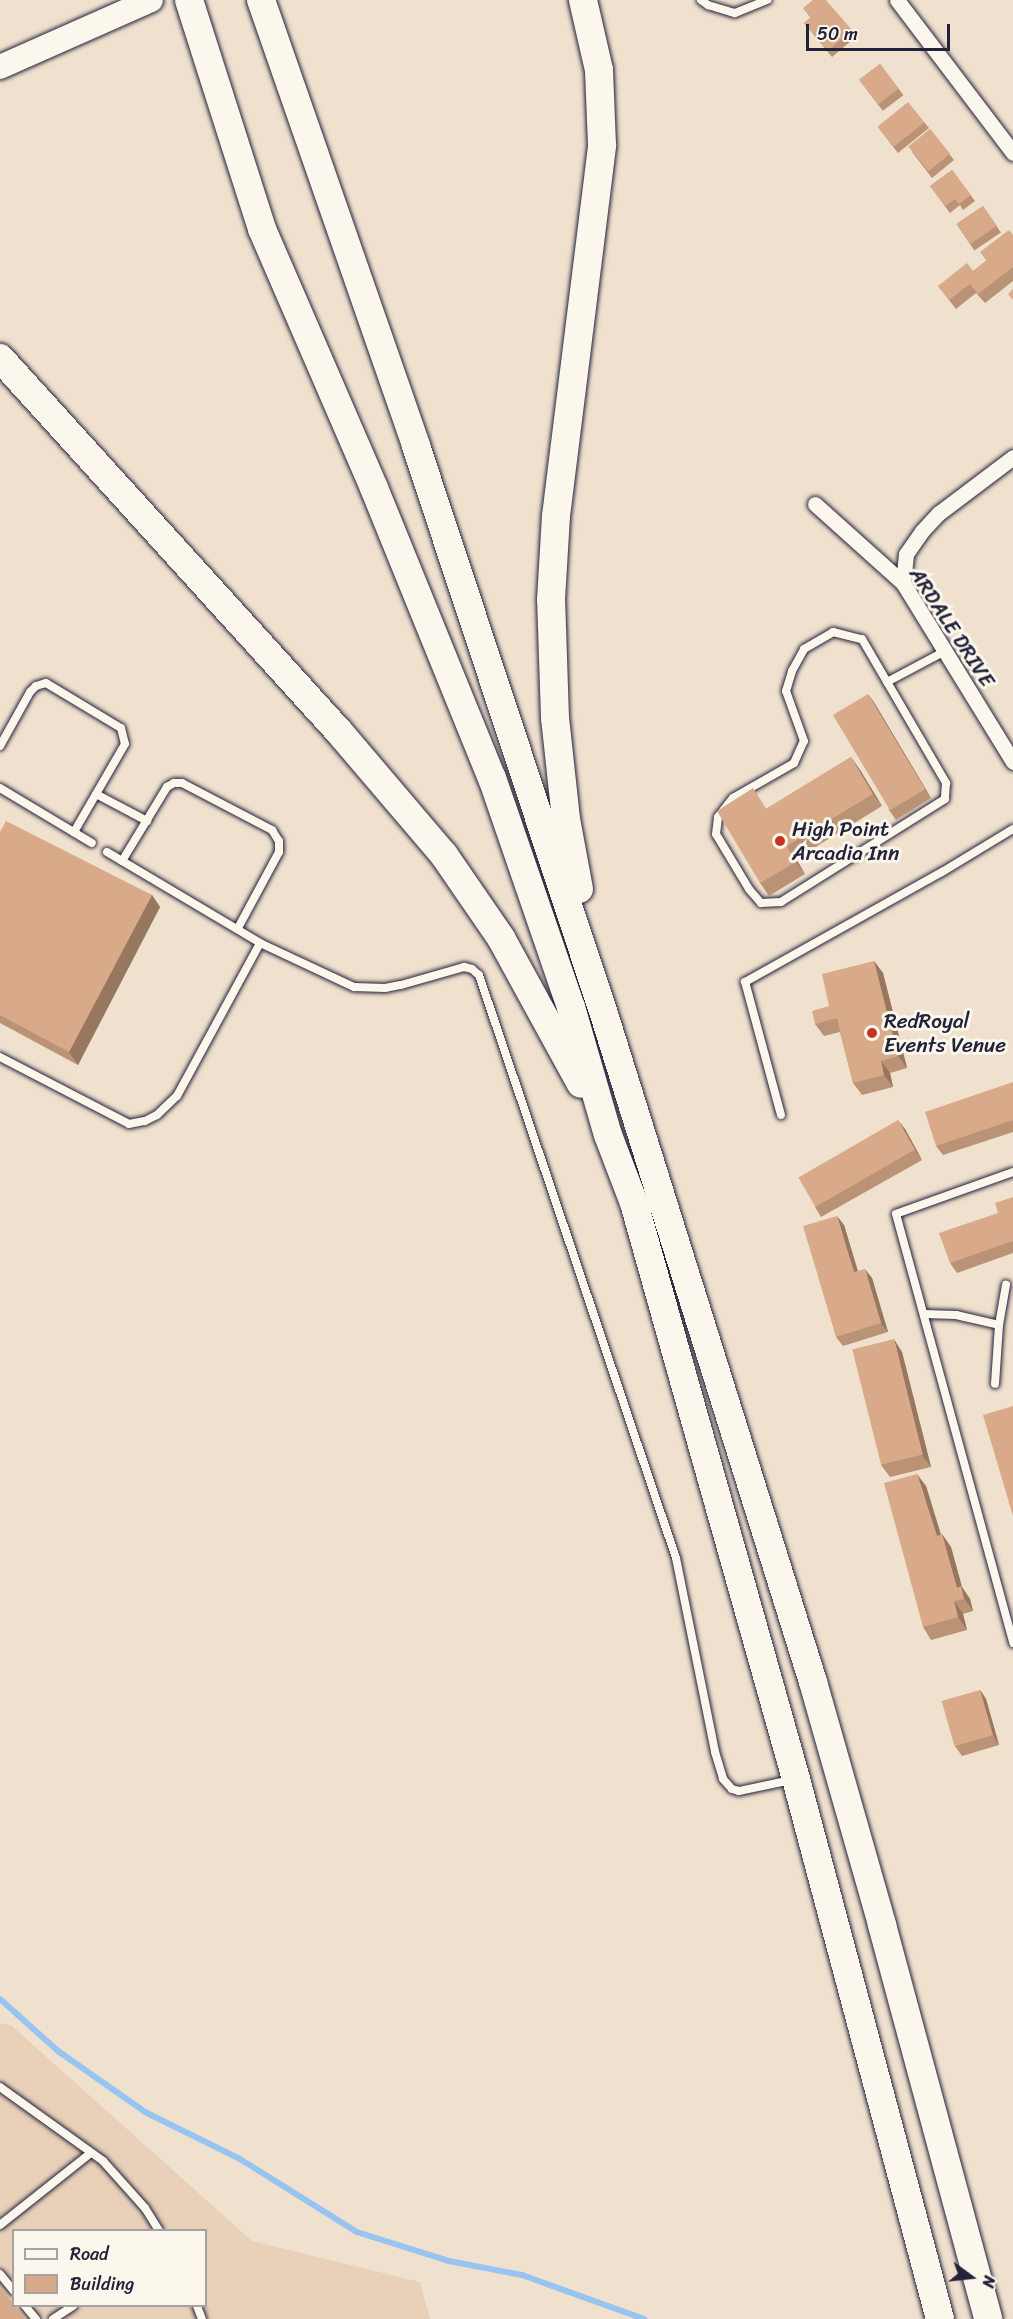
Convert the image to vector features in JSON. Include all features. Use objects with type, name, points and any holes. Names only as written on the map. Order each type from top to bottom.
[{"type":"highway","points":[[189,0],[262,229],[378,499],[492,778],[570,1006],[608,1135],[634,1203],[796,1779],[940,2319]]},
{"type":"highway","points":[[261,0],[416,447],[603,1011],[813,1682],[882,1925],[988,2319]]},
{"type":"highway","points":[[583,0],[599,70],[602,145],[556,516],[551,600],[555,718],[566,819],[576,880],[597,949],[603,1011]]},
{"type":"highway","points":[[0,358],[341,735],[444,855],[501,938],[608,1135]]},
{"type":"main road","points":[[0,67],[151,0]]},
{"type":"street","points":[[897,0],[1013,153]]},
{"type":"street","points":[[903,583],[906,554],[922,531],[939,513],[1013,457]]},
{"type":"street","name":"ARDALE DRIVE","points":[[815,504],[903,583],[1013,762]]},
{"type":"lane","points":[[701,0],[708,5],[735,13],[766,0]]},
{"type":"lane","points":[[832,632],[862,639],[887,682],[946,783],[945,799],[781,902],[761,903],[749,889],[716,834],[718,816],[733,798],[794,763],[804,741],[786,691],[792,671],[804,649],[832,632]]},
{"type":"lane","points":[[887,682],[945,651]]},
{"type":"lane","points":[[0,746],[30,692],[36,686],[46,683],[121,728],[125,744],[74,832]]},
{"type":"lane","points":[[122,861],[167,787],[182,783],[276,834],[279,852],[237,928]]},
{"type":"lane","points":[[0,788],[92,843]]},
{"type":"lane","points":[[96,794],[147,821]]},
{"type":"lane","points":[[781,1115],[745,982],[942,873],[1013,829]]},
{"type":"lane","points":[[107,852],[260,943],[354,987],[393,987],[464,967],[472,969],[479,975],[676,1558],[715,1752],[723,1779],[732,1789],[739,1791],[796,1779]]},
{"type":"lane","points":[[0,1056],[129,1124],[146,1121],[157,1115],[177,1096],[260,943]]},
{"type":"lane","points":[[1013,1172],[896,1214],[1013,1643]]},
{"type":"lane","points":[[995,1384],[999,1325],[1006,1285]]},
{"type":"lane","points":[[924,1314],[956,1315],[999,1325]]},
{"type":"lane","points":[[0,2087],[103,2161],[146,2208],[158,2229]]},
{"type":"lane","points":[[0,2225],[91,2153]]},
{"type":"lane","points":[[0,2274],[12,2289]]},
{"type":"lane","points":[[26,2307],[36,2319]]},
{"type":"lane","points":[[53,2319],[71,2307]]},
{"type":"shaded area","points":[[0,2023],[12,2026],[252,2241],[420,2282],[430,2319],[0,2319]]},
{"type":"building","points":[[813,0],[826,0],[852,30],[828,51],[804,23],[811,17],[803,8]]},
{"type":"building","points":[[880,64],[899,89],[878,104],[859,80]]},
{"type":"building","points":[[908,102],[924,122],[894,147],[878,127]]},
{"type":"building","points":[[930,129],[950,154],[928,171],[908,147]]},
{"type":"building","points":[[952,170],[971,195],[959,204],[955,199],[945,206],[930,186]]},
{"type":"building","points":[[983,206],[997,226],[971,244],[957,224]]},
{"type":"building","points":[[1009,230],[1013,235],[1013,267],[978,294],[970,284],[949,300],[938,286],[967,263],[973,271],[987,261],[980,252]]},
{"type":"building","points":[[1013,289],[1013,300],[1008,294]]},
{"type":"building","name":"High Point Arcadia Inn","points":[[868,694],[925,789],[890,810],[833,715]]},
{"type":"building","name":"High Point Arcadia Inn","points":[[851,757],[873,794],[787,846],[796,862],[760,883],[717,811],[753,788],[766,809]]},
{"type":"building","points":[[6,821],[152,895],[69,1052],[0,1015],[0,832]]},
{"type":"building","name":"RedRoyal Events Venue","points":[[874,961],[898,1056],[881,1061],[884,1075],[853,1083],[837,1018],[815,1024],[812,1011],[829,1006],[822,974]]},
{"type":"building","points":[[1013,1082],[1013,1120],[936,1146],[925,1112]]},
{"type":"building","points":[[898,1120],[915,1149],[815,1207],[798,1178]]},
{"type":"building","points":[[1013,1197],[1013,1241],[950,1263],[939,1233],[998,1213],[995,1203]]},
{"type":"building","points":[[837,1216],[854,1272],[865,1269],[881,1323],[836,1337],[803,1226]]},
{"type":"building","points":[[894,1339],[923,1454],[881,1465],[852,1349]]},
{"type":"building","points":[[1013,1406],[1013,1516],[983,1415]]},
{"type":"building","points":[[917,1474],[937,1536],[942,1534],[957,1588],[961,1586],[964,1599],[954,1601],[958,1617],[923,1627],[884,1483]]},
{"type":"building","points":[[980,1690],[993,1735],[955,1746],[942,1701]]},
{"type":"building","points":[[0,2288],[12,2302],[12,2307],[16,2307],[26,2319],[0,2319]]},
{"type":"waterway","points":[[0,1999],[58,2051],[145,2112],[240,2159],[357,2232],[449,2261],[522,2275],[644,2319]]},
{"type":"place","name":"High Point Arcadia Inn","points":[[780,841]]},
{"type":"place","name":"RedRoyal Events Venue","points":[[872,1033]]}]
